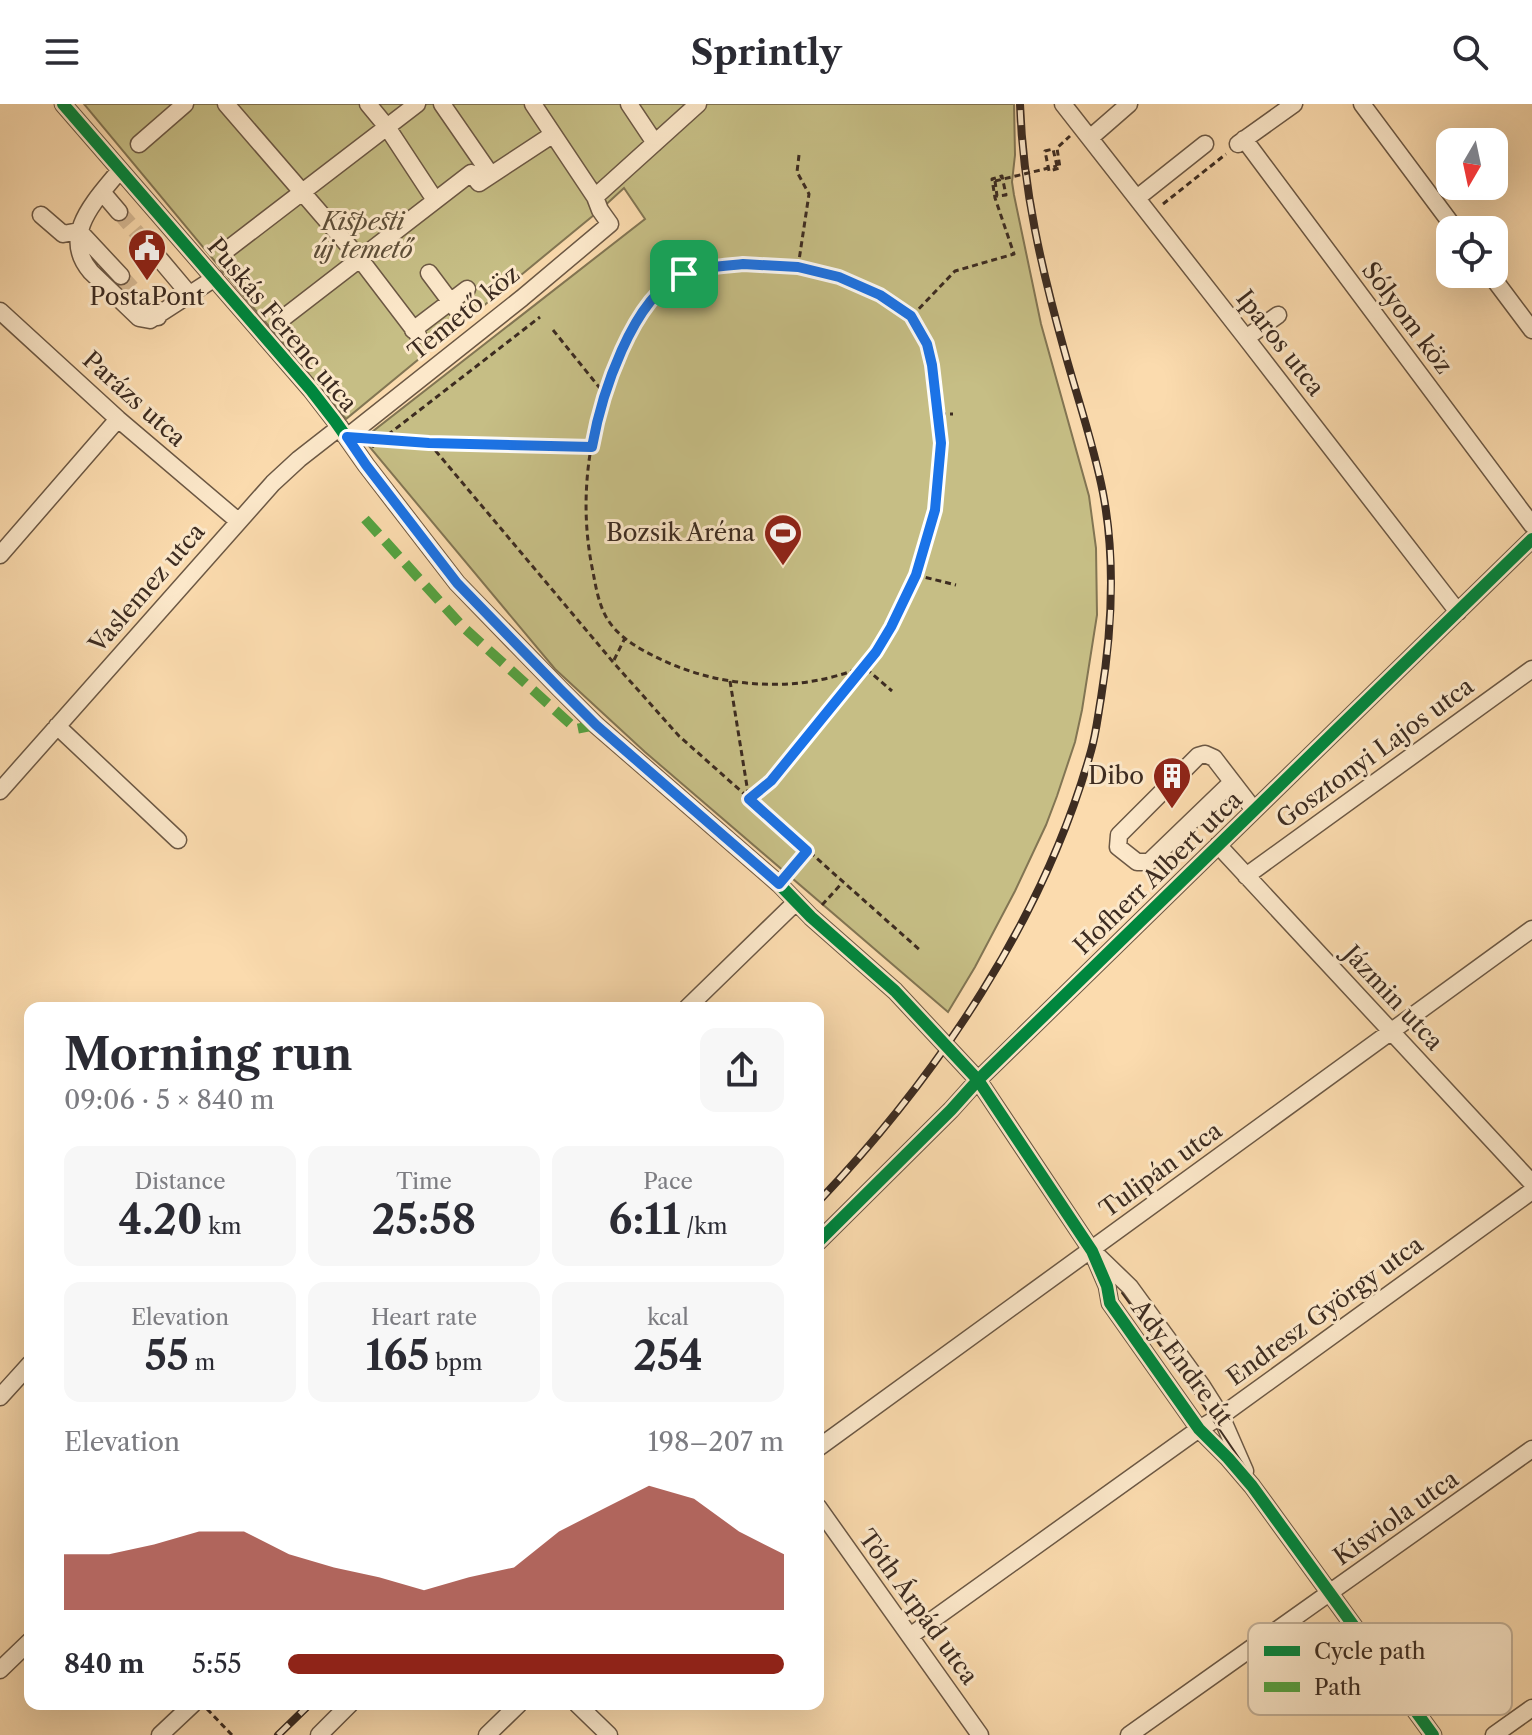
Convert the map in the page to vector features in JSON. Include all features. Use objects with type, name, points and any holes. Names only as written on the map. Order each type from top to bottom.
[{"type":"street","name":"Puskás Ferenc utca","points":[[63,104],[311,390],[457,583],[596,725],[779,884],[811,917],[895,991],[946,1044]]},
{"type":"street","points":[[139,144],[185,104]]},
{"type":"street","points":[[226,104],[360,259],[416,332],[453,306],[467,289]]},
{"type":"street","points":[[368,104],[387,127],[435,200]]},
{"type":"street","points":[[228,249],[417,104]]},
{"type":"street","points":[[442,104],[491,175]]},
{"type":"street","points":[[533,104],[595,197],[698,104]]},
{"type":"street","points":[[629,104],[655,143]]},
{"type":"street","points":[[1090,138],[1129,104]]},
{"type":"street","points":[[1241,142],[1294,104]]},
{"type":"street","points":[[1362,104],[1446,216]]},
{"type":"street","name":"Iparos utca","points":[[1069,106],[1090,138],[1458,612]]},
{"type":"street","points":[[282,319],[471,173],[479,183],[552,135]]},
{"type":"street","name":"Sólyom köz","points":[[1241,142],[1532,525]]},
{"type":"street","points":[[1137,198],[1205,144]]},
{"type":"street","points":[[120,170],[91,208],[79,231],[79,251],[91,272],[139,318],[150,320],[215,278]]},
{"type":"street","points":[[102,192],[119,212]]},
{"type":"street","name":"Temető köz","points":[[343,432],[522,298],[610,224],[595,197]]},
{"type":"street","points":[[41,215],[63,234],[79,231]]},
{"type":"street","points":[[79,231],[121,276]]},
{"type":"street","points":[[158,257],[190,295]]},
{"type":"street","points":[[429,273],[453,306]]},
{"type":"street","points":[[1500,288],[1532,330]]},
{"type":"street","points":[[143,301],[158,317]]},
{"type":"street","name":"Parázs utca","points":[[0,311],[118,419],[238,521]]},
{"type":"street","points":[[1246,338],[1278,315]]},
{"type":"street","points":[[0,555],[118,419]]},
{"type":"street","name":"Vaslemez utca","points":[[0,791],[238,521],[282,475],[343,432]]},
{"type":"street","name":"Hofherr Albert utca","points":[[824,1236],[1218,845],[1530,545]]},
{"type":"street","name":"Gosztonyi Lajos utca","points":[[1246,876],[1532,669]]},
{"type":"street","points":[[57,726],[178,840]]},
{"type":"street","points":[[1232,782],[1149,862],[1137,862],[1118,847],[1119,835],[1198,756],[1205,754],[1214,758],[1254,810]]},
{"type":"street","name":"Jázmin utca","points":[[1218,845],[1532,1183]]},
{"type":"street","points":[[693,1002],[796,902]]},
{"type":"street","name":"Tulipán utca","points":[[824,1444],[1532,929]]},
{"type":"street","name":"Ady Endre út","points":[[946,1044],[978,1080],[1092,1251],[1107,1286],[1110,1303],[1199,1429],[1252,1486],[1352,1623]]},
{"type":"street","name":"Endresz György utca","points":[[910,1636],[1532,1191]]},
{"type":"street","name":"Ady Endre út","points":[[1092,1251],[1130,1287],[1202,1386],[1221,1416],[1252,1486]]},
{"type":"street","points":[[0,1397],[24,1371]]},
{"type":"street","name":"Kisviola utca","points":[[1286,1623],[1532,1449]]},
{"type":"street","name":"Tóth Árpád utca","points":[[824,1515],[980,1735]]},
{"type":"street","points":[[0,1669],[24,1647]]},
{"type":"street","name":"Kisviola utca","points":[[1129,1735],[1248,1650]]},
{"type":"street","points":[[1494,1735],[1532,1708]]},
{"type":"street","points":[[160,1735],[182,1710]]},
{"type":"street","points":[[319,1735],[344,1710]]},
{"type":"street","points":[[487,1735],[513,1710]]},
{"type":"street","points":[[583,1710],[609,1735]]},
{"type":"street","name":"Ady Endre út","points":[[1419,1715],[1433,1735]]},
{"type":"path","points":[[1150,214],[1241,142]]},
{"type":"path","points":[[911,316],[955,271],[1014,254],[995,198],[992,179],[1002,176],[1006,195],[997,196],[995,181],[1057,166],[1053,149],[1045,151],[1049,171],[1060,168],[1057,148]]},
{"type":"path","points":[[798,267],[809,194],[797,172],[799,155]]},
{"type":"path","points":[[749,799],[771,781],[876,652],[916,575],[935,510],[941,443],[939,415],[927,344],[911,316],[880,295],[819,271],[798,267],[743,264],[684,274],[655,296],[614,366],[604,393],[592,447],[585,505],[588,549],[597,594],[608,620],[625,638],[674,666],[730,681],[767,685],[804,683],[863,666]]},
{"type":"path","points":[[360,456],[540,317]]},
{"type":"path","points":[[553,330],[604,393]]},
{"type":"path","points":[[939,415],[953,414]]},
{"type":"path","points":[[343,432],[381,440],[429,443],[592,447]]},
{"type":"path","points":[[429,443],[679,736],[921,951]]},
{"type":"path","points":[[916,575],[956,585]]},
{"type":"path","points":[[613,662],[625,638]]},
{"type":"path","points":[[863,666],[892,691]]},
{"type":"path","points":[[730,681],[749,799]]},
{"type":"path","points":[[779,884],[807,851]]},
{"type":"path","points":[[811,917],[843,882]]},
{"type":"path","points":[[209,1710],[232,1735]]},
{"type":"green space","name":"Bozsik Aréna","points":[[84,104],[1014,104],[1014,195],[1041,324],[1089,496],[1096,548],[1097,615],[1075,742],[1057,796],[1015,891],[948,1012],[645,752],[555,669],[363,439],[645,219],[624,188],[346,419]]},
{"type":"tunnel","points":[[119,212],[158,257]]},
{"type":"tunnel","points":[[121,276],[143,301]]},
{"type":"tram line","points":[[1122,1293],[1359,1623]]},
{"type":"tram line","points":[[1424,1715],[1438,1735]]},
{"type":"railway","points":[[824,1195],[904,1102],[982,993],[1045,875],[1071,813],[1096,731],[1110,621],[1111,570],[1107,519],[1095,458],[1041,261],[1029,199],[1020,104]]},
{"type":"railway","points":[[278,1735],[304,1710]]},
{"type":"marked path","points":[[365,519],[462,626],[576,729],[596,725]]},
{"type":"cycle path","points":[[63,104],[311,390],[457,583],[596,725],[779,884],[811,917],[895,991],[978,1080],[1092,1251],[1107,1286],[1110,1303],[1199,1429],[1252,1486],[1352,1623]]},
{"type":"cycle path","points":[[824,1236],[978,1080],[1532,539]]},
{"type":"cycle path","points":[[1418,1715],[1433,1735]]},
{"type":"place","name":"PostaPont","points":[[147,282]]},
{"type":"place","name":"Bozsik Aréna","points":[[783,567]]},
{"type":"place","name":"Dibo","points":[[1172,810]]},
{"type":"route","points":[[773,264],[839,277],[880,295],[911,316],[927,344],[932,365],[941,443],[939,476],[935,510],[916,575],[876,652],[771,781],[749,799],[807,851],[779,884],[596,725],[457,583],[347,437],[429,443],[592,447],[596,422],[614,366],[655,296],[684,274],[707,268],[773,264]]},
{"type":"park label","name":"Kispesti új temető","points":[[363,236]]}]
